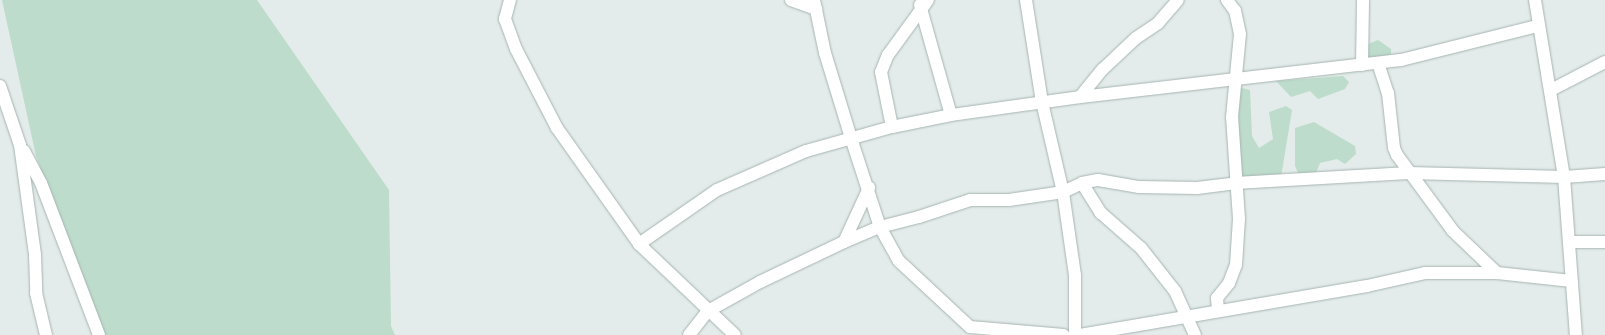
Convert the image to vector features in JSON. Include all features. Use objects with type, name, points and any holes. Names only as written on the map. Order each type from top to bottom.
[{"type":"street","points":[[510,0],[505,19],[516,49],[557,128],[639,244],[708,312],[735,335]]},
{"type":"street","points":[[791,0],[815,4],[825,53],[851,138],[869,188],[880,226],[899,261],[949,306],[966,325],[1064,335]]},
{"type":"street","points":[[1026,0],[1042,102],[1063,192],[1075,275],[1075,335]]},
{"type":"street","points":[[1080,97],[1103,69],[1136,38],[1158,23],[1178,0]]},
{"type":"street","points":[[1218,310],[1217,298],[1229,283],[1236,266],[1239,219],[1232,117],[1240,34],[1235,11],[1227,0]]},
{"type":"street","points":[[1362,65],[1363,0]]},
{"type":"street","points":[[1535,0],[1538,26],[1551,90],[1564,177],[1576,335]]},
{"type":"street","points":[[923,3],[951,115]]},
{"type":"street","points":[[892,127],[881,72],[888,55],[923,3]]},
{"type":"street","points":[[639,244],[717,190],[806,151],[892,127],[951,115],[1042,102],[1401,60],[1538,26]]},
{"type":"street","points":[[1551,90],[1605,62]]},
{"type":"street","points":[[1378,63],[1388,93],[1394,148],[1409,173],[1453,231],[1497,273]]},
{"type":"street","points":[[0,86],[20,145],[41,183],[99,335]]},
{"type":"street","points":[[20,145],[35,255],[36,293],[46,335]]},
{"type":"street","points":[[689,335],[708,312],[760,282],[880,226],[919,217],[970,200],[1009,200],[1063,192],[1082,183],[1098,180],[1133,186],[1196,188],[1236,183],[1409,173],[1564,177],[1605,174]]},
{"type":"street","points":[[1082,183],[1101,213],[1141,248],[1175,291],[1195,335]]},
{"type":"street","points":[[844,242],[869,188]]},
{"type":"street","points":[[1569,242],[1605,242]]},
{"type":"street","points":[[1080,335],[1187,317],[1218,310],[1367,286],[1426,273],[1497,273],[1572,281]]},
{"type":"green space","points":[[2,0],[257,0],[389,190],[391,326],[395,335],[102,335],[36,156]]},
{"type":"green space","points":[[1378,40],[1391,49],[1391,58],[1371,62],[1365,54],[1368,44]]},
{"type":"green space","points":[[1343,76],[1349,82],[1345,89],[1318,99],[1310,91],[1291,97],[1276,81]]},
{"type":"green space","points":[[1238,87],[1250,90],[1252,136],[1259,148],[1273,139],[1269,112],[1286,106],[1292,110],[1281,177],[1240,177]]},
{"type":"green space","points":[[1314,122],[1355,146],[1356,154],[1345,164],[1337,159],[1320,163],[1315,175],[1299,175],[1295,166],[1295,128]]}]
